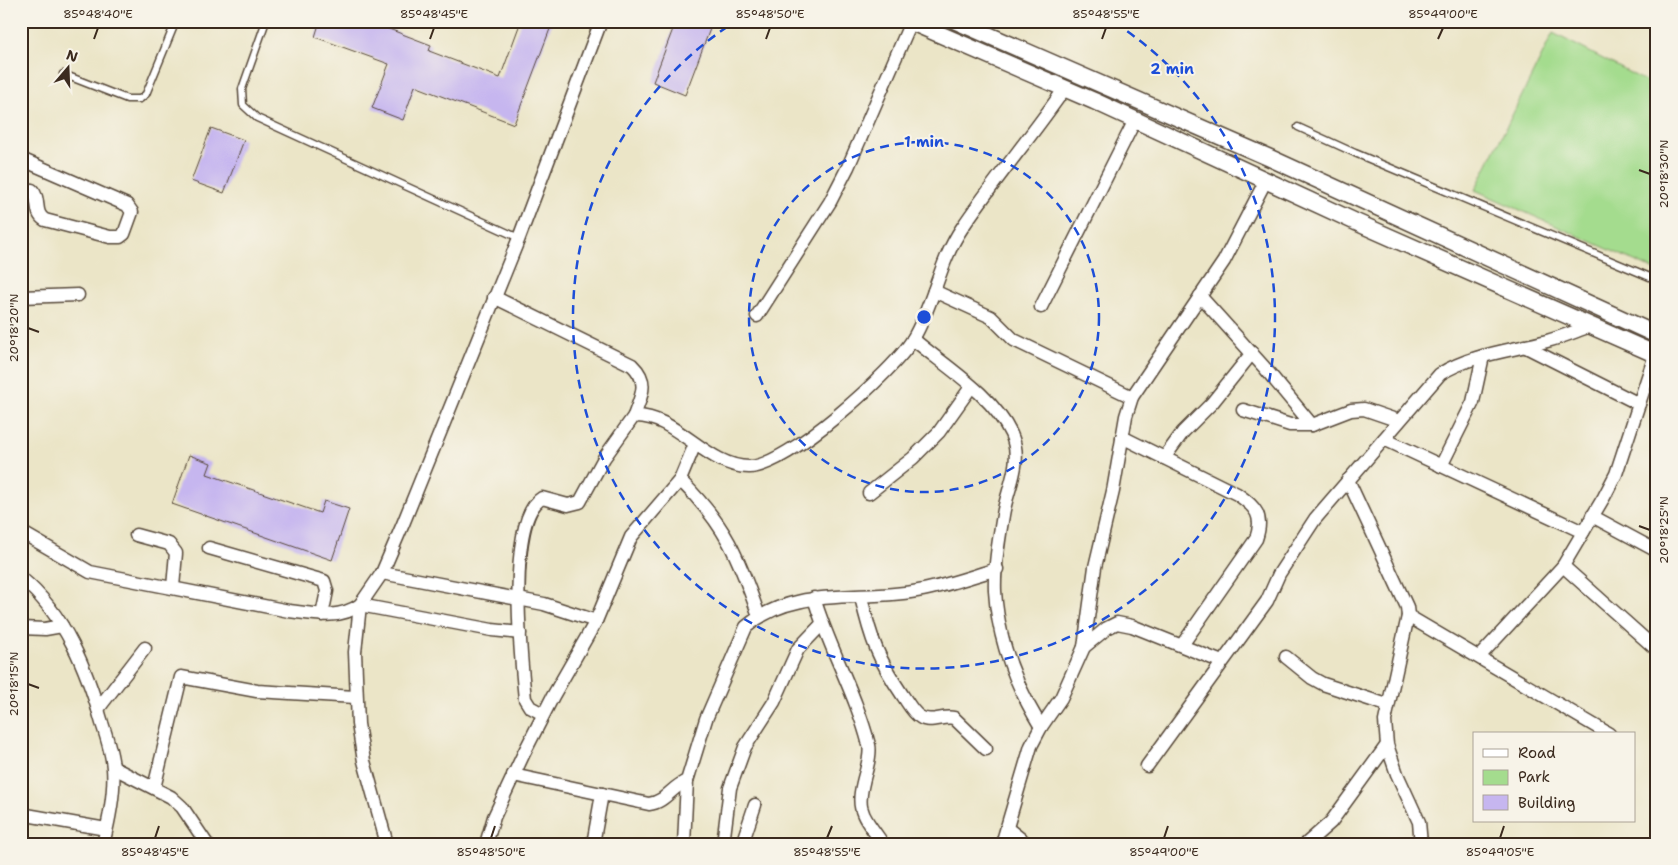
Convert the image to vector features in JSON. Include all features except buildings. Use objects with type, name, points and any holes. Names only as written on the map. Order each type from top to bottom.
[{"type":"street","points":[[21,532],[90,572],[289,611],[322,615],[342,615],[360,605],[382,573],[519,238],[601,21]]},
{"type":"street","points":[[956,21],[1270,158],[1657,335]]},
{"type":"street","points":[[757,316],[830,202],[848,167],[910,22],[1065,88],[1656,355],[1616,474],[1583,532],[1563,566],[1479,657]]},
{"type":"street","points":[[634,416],[644,416],[658,420],[712,455],[750,467],[769,462],[823,428],[894,362],[913,340],[960,230],[1040,126],[1065,88]]},
{"type":"street","points":[[1041,307],[1135,120]]},
{"type":"street","points":[[21,159],[127,205],[132,212],[124,234],[120,237],[110,237],[45,220],[38,213],[36,194],[32,190],[21,189]]},
{"type":"street","points":[[1002,844],[1031,746],[1041,727],[1061,698],[1084,647],[1095,567],[1132,397],[1224,261],[1266,180]]},
{"type":"street","points":[[934,291],[991,317],[1014,340],[1132,397]]},
{"type":"street","points":[[21,297],[78,295]]},
{"type":"street","points":[[1200,296],[1252,353],[1312,425]]},
{"type":"street","points":[[494,297],[632,365],[643,379],[643,389],[634,416],[604,458],[580,502],[568,505],[542,498],[535,502],[525,525],[518,600],[525,699],[530,707],[544,714]]},
{"type":"street","points":[[1147,766],[1267,601],[1294,548],[1315,519],[1440,374],[1453,366],[1483,356],[1546,341],[1591,326]]},
{"type":"street","points":[[913,340],[971,387],[1002,419],[1016,448],[1017,461],[1003,513],[995,591],[1009,662],[1021,694],[1041,727]]},
{"type":"street","points":[[1524,346],[1639,404]]},
{"type":"street","points":[[1164,458],[1183,432],[1212,403],[1252,353]]},
{"type":"street","points":[[1441,466],[1472,402],[1483,356]]},
{"type":"street","points":[[869,493],[913,458],[939,432],[971,387]]},
{"type":"street","points":[[1244,410],[1290,425],[1312,425],[1351,410],[1364,409],[1399,421]]},
{"type":"street","points":[[1122,436],[1252,504],[1258,513],[1260,528],[1256,540],[1182,645]]},
{"type":"street","points":[[1384,440],[1583,532]]},
{"type":"street","points":[[486,844],[494,817],[544,714],[596,621],[631,537],[680,480],[695,444]]},
{"type":"street","points":[[680,480],[715,518],[730,542],[743,569],[758,616]]},
{"type":"street","points":[[1348,480],[1407,607],[1408,616],[1385,721],[1387,745],[1397,774],[1419,822],[1420,844]]},
{"type":"street","points":[[1592,516],[1657,551]]},
{"type":"street","points":[[136,535],[169,544],[176,554],[173,588]]},
{"type":"street","points":[[208,548],[324,581],[327,591],[322,615]]},
{"type":"street","points":[[1563,566],[1657,650]]},
{"type":"street","points":[[684,844],[687,781],[706,719],[746,627],[758,616],[781,604],[814,598],[861,597],[924,590],[997,569]]},
{"type":"street","points":[[382,573],[544,604],[596,621]]},
{"type":"street","points":[[21,578],[47,603],[62,626],[82,666],[98,708],[114,768],[103,844]]},
{"type":"street","points":[[861,597],[870,637],[883,667],[912,709],[926,720],[948,716],[954,718],[986,749]]},
{"type":"street","points":[[814,598],[822,624],[857,707],[869,747],[868,763],[859,793],[860,807],[883,844]]},
{"type":"street","points":[[360,605],[492,630],[520,633]]},
{"type":"street","points":[[360,605],[355,652],[356,697],[364,761],[387,844]]},
{"type":"street","points":[[1408,616],[1606,732]]},
{"type":"street","points":[[1084,647],[1107,628],[1117,623],[1132,626],[1222,662]]},
{"type":"street","points":[[723,844],[730,788],[745,747],[774,702],[798,649],[822,624]]},
{"type":"street","points":[[21,628],[45,629],[62,626]]},
{"type":"street","points":[[98,708],[145,648]]},
{"type":"street","points":[[1286,657],[1322,684],[1387,705]]},
{"type":"street","points":[[154,788],[181,676],[256,691],[356,697]]},
{"type":"street","points":[[1306,844],[1331,822],[1387,745]]},
{"type":"street","points":[[114,768],[171,797],[182,807],[200,841]]},
{"type":"street","points":[[514,775],[649,804],[656,803],[678,784],[687,781]]},
{"type":"street","points":[[593,844],[602,794]]},
{"type":"street","points":[[742,844],[755,805]]},
{"type":"street","points":[[21,814],[106,829]]},
{"type":"street","points":[[1008,829],[1027,844]]},
{"type":"lane","points":[[63,74],[127,100],[140,99],[146,94],[176,21]]},
{"type":"lane","points":[[266,21],[242,89],[243,105],[257,118],[519,238]]},
{"type":"lane","points":[[1298,127],[1657,280]]},
{"type":"green space","points":[[1553,33],[1657,87],[1657,271],[1475,190]]}]
